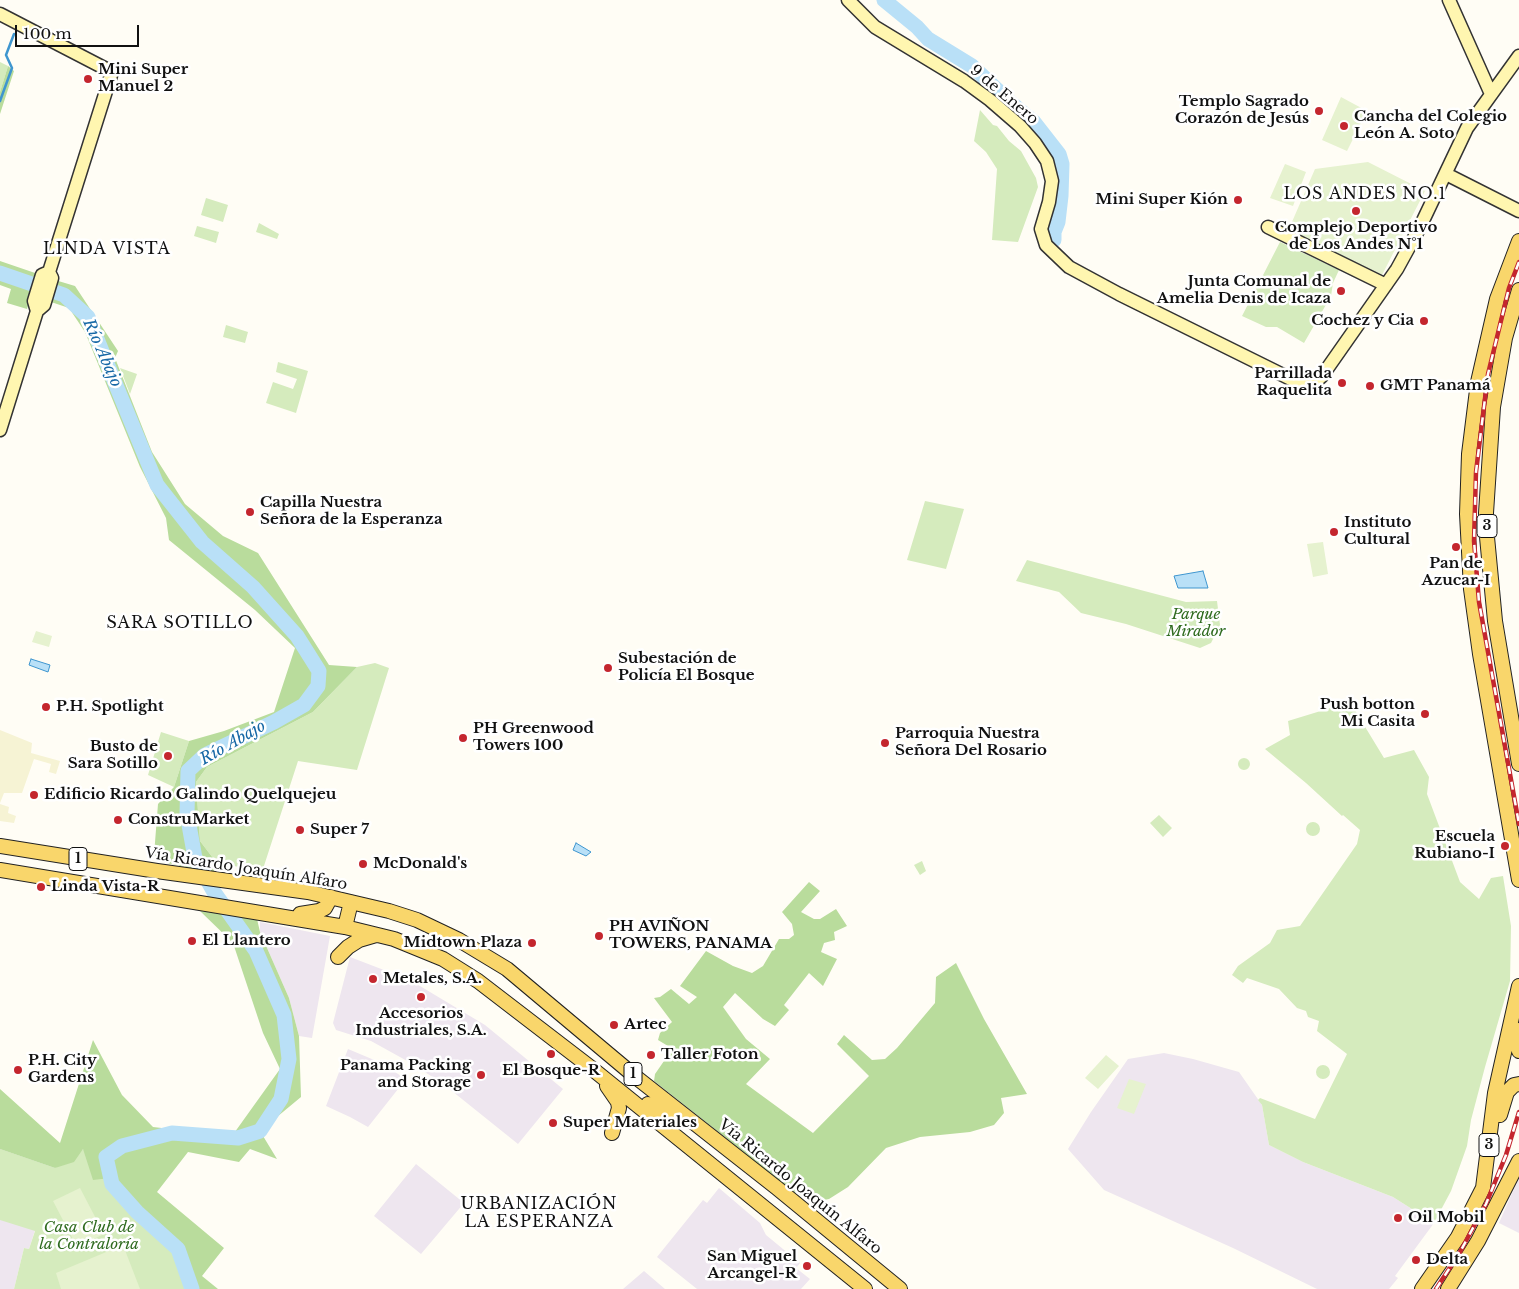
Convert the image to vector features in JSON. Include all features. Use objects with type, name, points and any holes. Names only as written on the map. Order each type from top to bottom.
[{"type":"main road","name":"3","points":[[1519,241],[1497,299],[1478,382],[1469,454],[1467,504],[1471,589],[1480,654],[1519,880]]},
{"type":"main road","name":"3","points":[[1519,290],[1505,338],[1493,407],[1486,513],[1495,621],[1519,764]]},
{"type":"main road","name":"Vía Ricardo Joaquín Alfaro","points":[[0,846],[157,872],[308,892],[417,920],[459,940],[492,958],[527,985],[691,1121],[900,1289]]},
{"type":"main road","name":"1","points":[[0,870],[345,927],[378,935],[443,959],[478,981],[590,1067],[866,1289]]},
{"type":"main road","points":[[268,913],[311,913],[325,908],[331,898]]},
{"type":"main road","points":[[345,927],[351,902]]},
{"type":"main road","points":[[338,957],[359,940],[378,935]]},
{"type":"main road","name":"3","points":[[1422,1289],[1458,1237],[1483,1188],[1495,1094],[1519,986]]},
{"type":"main road","points":[[1519,1030],[1516,1042],[1519,1051]]},
{"type":"main road","points":[[590,1067],[618,1102],[619,1112],[612,1132]]},
{"type":"main road","points":[[1483,1188],[1496,1146],[1505,1095],[1510,1088],[1519,1084]]},
{"type":"main road","points":[[636,1104],[643,1103],[676,1119],[691,1121]]},
{"type":"main road","name":"3","points":[[1448,1289],[1478,1241],[1518,1163]]},
{"type":"street","name":"9 de Enero","points":[[848,0],[875,27],[964,81],[1020,126],[1035,142],[1048,161],[1052,181],[1049,202],[1041,230],[1046,245],[1069,267],[1191,330],[1300,383],[1308,384],[1314,383],[1322,376],[1382,290]]},
{"type":"street","points":[[1449,0],[1491,94]]},
{"type":"street","points":[[0,14],[112,72],[0,430]]},
{"type":"street","points":[[1268,227],[1382,290],[1397,269],[1420,227],[1468,128],[1519,56]]},
{"type":"street","points":[[1446,174],[1519,211]]},
{"type":"shaded area","points":[[0,730],[32,743],[31,753],[60,761],[56,774],[49,772],[51,764],[34,759],[22,793],[4,793],[0,803]]},
{"type":"shaded area","points":[[0,804],[9,807],[8,813],[16,816],[14,823],[0,821]]},
{"type":"shaded area","points":[[260,922],[330,936],[312,1038],[299,1036],[289,998],[260,932]]},
{"type":"shaded area","points":[[350,957],[410,980],[485,1025],[563,1089],[518,1144],[442,1083],[409,1062],[371,1041],[336,1030],[333,1023]]},
{"type":"shaded area","points":[[348,1049],[379,1062],[406,1079],[368,1127],[326,1106]]},
{"type":"shaded area","points":[[1164,1053],[1239,1072],[1262,1105],[1269,1145],[1303,1162],[1393,1197],[1434,1223],[1395,1276],[1398,1278],[1389,1289],[1317,1289],[1233,1248],[1104,1190],[1068,1149],[1128,1059]]},
{"type":"shaded area","points":[[0,1149],[55,1168],[29,1249],[24,1248],[14,1289],[0,1289]]},
{"type":"shaded area","points":[[416,1164],[464,1203],[421,1254],[374,1216]]},
{"type":"shaded area","points":[[1519,1177],[1519,1233],[1499,1223]]},
{"type":"shaded area","points":[[719,1188],[760,1223],[766,1235],[800,1263],[796,1268],[810,1279],[801,1289],[697,1289],[657,1257],[703,1200],[707,1203]]},
{"type":"shaded area","points":[[644,1271],[665,1289],[623,1289]]},
{"type":"green space","points":[[0,62],[8,66],[0,92]]},
{"type":"green space","points":[[8,66],[14,71],[0,114],[0,92]]},
{"type":"green space","name":"Cancha del Colegio León A. Soto","points":[[1341,97],[1367,111],[1347,151],[1322,140]]},
{"type":"green space","points":[[980,110],[1021,151],[1036,178],[1038,187],[1018,242],[992,240],[997,169],[986,152],[974,141]]},
{"type":"green space","name":"Complejo Deportivo de Los Andes N°1","points":[[1368,162],[1425,191],[1382,275],[1288,231],[1315,169]]},
{"type":"green space","points":[[1285,164],[1306,172],[1293,206],[1270,198]]},
{"type":"green space","points":[[206,198],[228,205],[223,222],[201,215]]},
{"type":"green space","points":[[259,223],[279,234],[277,239],[256,232]]},
{"type":"green space","points":[[197,226],[219,232],[216,243],[194,236]]},
{"type":"green space","points":[[1280,242],[1339,270],[1333,283],[1331,296],[1304,343],[1277,327],[1266,327],[1242,316]]},
{"type":"green space","points":[[0,261],[38,274],[27,309],[7,303],[11,289],[0,285]]},
{"type":"green space","points":[[55,280],[75,286],[118,351],[115,358],[152,452],[185,504],[223,536],[258,553],[329,665],[357,667],[313,712],[207,767],[196,782],[200,841],[216,862],[214,873],[162,862],[154,855],[158,804],[174,787],[189,741],[224,731],[274,712],[295,648],[255,610],[169,540],[166,518],[140,467],[85,332],[69,308],[48,301]]},
{"type":"green space","points":[[226,325],[248,332],[245,343],[223,337]]},
{"type":"green space","points":[[278,362],[308,371],[296,413],[266,403],[273,382],[293,389],[297,379],[276,372]]},
{"type":"green space","points":[[120,368],[137,374],[130,394]]},
{"type":"green space","points":[[925,501],[964,509],[946,569],[907,560]]},
{"type":"green space","points":[[1323,542],[1328,574],[1313,577],[1307,544]]},
{"type":"green space","name":"Parque Mirador","points":[[1027,560],[1186,602],[1217,601],[1220,625],[1211,643],[1200,648],[1126,624],[1081,613],[1059,592],[1016,581]]},
{"type":"green space","points":[[36,631],[52,636],[49,647],[32,642]]},
{"type":"green space","points":[[375,663],[389,668],[357,770],[298,761],[262,872],[216,862],[200,841],[196,782],[207,767],[313,712],[357,667]]},
{"type":"green space","points":[[1350,702],[1384,758],[1414,750],[1429,777],[1427,794],[1460,882],[1479,899],[1491,878],[1503,876],[1511,926],[1510,981],[1471,1120],[1467,1146],[1451,1191],[1434,1223],[1393,1197],[1303,1162],[1269,1145],[1262,1105],[1258,1100],[1260,1098],[1315,1119],[1347,1054],[1317,1031],[1319,1021],[1308,1017],[1306,1011],[1297,1008],[1279,989],[1247,978],[1243,983],[1232,975],[1238,966],[1270,943],[1277,930],[1300,926],[1357,844],[1360,830],[1265,749],[1290,735],[1288,721]]},
{"type":"green space","points":[[161,732],[189,741],[174,787],[148,775]]},
{"type":"green space","points":[[1242,758],[1246,758],[1250,764],[1246,770],[1242,770],[1238,766],[1238,762]]},
{"type":"green space","points":[[1159,815],[1172,828],[1163,837],[1150,823]]},
{"type":"green space","points":[[1313,822],[1318,824],[1320,829],[1318,834],[1313,836],[1308,834],[1306,829],[1308,824]]},
{"type":"green space","points":[[922,861],[926,871],[920,875],[914,865]]},
{"type":"green space","points":[[809,882],[820,891],[801,912],[814,919],[820,919],[836,909],[847,926],[834,932],[835,940],[824,943],[821,952],[837,959],[823,986],[809,973],[784,1005],[789,1010],[775,1026],[763,1019],[735,993],[723,1007],[746,1039],[770,1059],[746,1084],[813,1133],[869,1076],[837,1044],[844,1035],[872,1060],[885,1059],[897,1048],[935,1003],[936,977],[956,963],[984,1019],[1027,1094],[1001,1098],[1004,1113],[994,1125],[970,1132],[920,1137],[886,1148],[848,1187],[829,1199],[814,1202],[793,1191],[654,1081],[655,1074],[664,1061],[668,1046],[658,1040],[660,1033],[672,1022],[654,998],[660,997],[671,989],[689,1004],[697,997],[680,986],[706,951],[733,966],[752,973],[763,966],[779,939],[789,939],[794,935],[792,924],[782,912]]},
{"type":"green space","points":[[200,911],[257,919],[260,932],[289,998],[299,1036],[301,1097],[260,1131],[277,1159],[250,1149],[239,1162],[188,1152],[157,1192],[224,1248],[202,1276],[218,1289],[192,1289],[178,1249],[110,1178],[93,1180],[83,1149],[74,1162],[55,1168],[0,1149],[0,1089],[60,1143],[93,1040],[122,1095],[153,1127],[232,1136],[280,1069],[263,1033],[233,943]]},
{"type":"green space","points":[[1106,1055],[1119,1066],[1098,1089],[1085,1078]]},
{"type":"green space","points":[[1323,1065],[1328,1067],[1330,1072],[1328,1077],[1323,1079],[1318,1077],[1316,1072],[1318,1067]]},
{"type":"green space","points":[[1129,1079],[1146,1084],[1134,1114],[1117,1108]]},
{"type":"green space","name":"Casa Club de la Contraloría","points":[[0,1149],[55,1168],[83,1149],[110,1178],[112,1184],[178,1249],[192,1289],[14,1289],[24,1248],[29,1249],[35,1231],[0,1220]]},
{"type":"green space","points":[[80,1188],[104,1234],[77,1247],[53,1201]]},
{"type":"green space","points":[[123,1245],[140,1289],[61,1289],[56,1273]]},
{"type":"water","points":[[1203,571],[1208,588],[1178,588],[1174,576]]},
{"type":"water","points":[[31,659],[50,665],[48,672],[29,665]]},
{"type":"water","points":[[576,843],[591,852],[586,856],[573,850]]},
{"type":"waterway","points":[[884,0],[917,27],[928,39],[972,66],[1034,122],[1059,154],[1062,164],[1061,196],[1054,240]]},
{"type":"waterway","points":[[0,101],[12,68],[6,55],[14,34]]},
{"type":"waterway","name":"Río Abajo","points":[[0,273],[64,295],[88,317],[157,485],[202,542],[253,587],[297,636],[319,671],[318,686],[304,705],[274,722],[205,755],[188,771],[187,814],[195,858],[214,892],[256,951],[284,1015],[289,1059],[281,1099],[260,1131],[238,1138],[172,1133],[122,1146],[106,1157],[112,1184],[137,1212],[178,1249],[192,1289]]},
{"type":"railway","points":[[1519,262],[1509,288],[1488,374],[1476,472],[1474,541],[1479,602],[1519,824]]},
{"type":"railway","points":[[1436,1289],[1460,1252],[1486,1204],[1506,1155],[1519,1112]]},
{"type":"place","name":"Mini Super Manuel 2","points":[[88,79]]},
{"type":"place","name":"Templo Sagrado Corazón de Jesús","points":[[1319,111]]},
{"type":"place","name":"Cancha del Colegio León A. Soto","points":[[1344,126]]},
{"type":"place","name":"Mini Super Kión","points":[[1238,200]]},
{"type":"place","name":"Complejo Deportivo de Los Andes N°1","points":[[1356,211]]},
{"type":"place","name":"Junta Comunal de Amelia Denis de Icaza","points":[[1341,291]]},
{"type":"place","name":"Cochez y Cia","points":[[1424,321]]},
{"type":"place","name":"Parrillada Raquelita","points":[[1342,383]]},
{"type":"place","name":"GMT Panamá","points":[[1370,386]]},
{"type":"place","name":"Capilla Nuestra Señora de la Esperanza","points":[[250,512]]},
{"type":"place","name":"Instituto Cultural","points":[[1334,532]]},
{"type":"place","name":"Pan de Azucar-I","points":[[1456,547]]},
{"type":"place","name":"Subestación de Policía El Bosque","points":[[608,668]]},
{"type":"place","name":"P.H. Spotlight","points":[[46,707]]},
{"type":"place","name":"Push botton Mi Casita","points":[[1425,714]]},
{"type":"place","name":"PH Greenwood Towers 100","points":[[463,738]]},
{"type":"place","name":"Parroquia Nuestra Señora Del Rosario","points":[[885,743]]},
{"type":"place","name":"Busto de Sara Sotillo","points":[[168,756]]},
{"type":"place","name":"Edificio Ricardo Galindo Quelquejeu","points":[[34,795]]},
{"type":"place","name":"ConstruMarket","points":[[118,820]]},
{"type":"place","name":"Super 7","points":[[300,830]]},
{"type":"place","name":"Escuela Rubiano-I","points":[[1505,846]]},
{"type":"place","name":"McDonald's","points":[[363,864]]},
{"type":"place","name":"Linda Vista-R","points":[[41,887]]},
{"type":"place","name":"PH AVIÑON TOWERS, PANAMA","points":[[599,936]]},
{"type":"place","name":"El Llantero","points":[[192,941]]},
{"type":"place","name":"Midtown Plaza","points":[[532,943]]},
{"type":"place","name":"Metales, S.A.","points":[[373,979]]},
{"type":"place","name":"Accesorios Industriales, S.A.","points":[[421,997]]},
{"type":"place","name":"Artec","points":[[614,1025]]},
{"type":"place","name":"El Bosque-R","points":[[551,1054]]},
{"type":"place","name":"Taller Foton","points":[[651,1055]]},
{"type":"place","name":"P.H. City Gardens","points":[[18,1070]]},
{"type":"place","name":"Panama Packing and Storage","points":[[481,1075]]},
{"type":"place","name":"Super Materiales","points":[[553,1123]]},
{"type":"place","name":"Oil Mobil","points":[[1398,1218]]},
{"type":"place","name":"Delta","points":[[1416,1260]]},
{"type":"place","name":"San Miguel Arcangel-R","points":[[807,1266]]},
{"type":"district","name":"LOS ANDES NO.1","points":[[1365,194]]},
{"type":"district","name":"LINDA VISTA","points":[[107,249]]},
{"type":"district","name":"SARA SOTILLO","points":[[180,623]]},
{"type":"district","name":"URBANIZACIÓN LA ESPERANZA","points":[[539,1213]]}]
